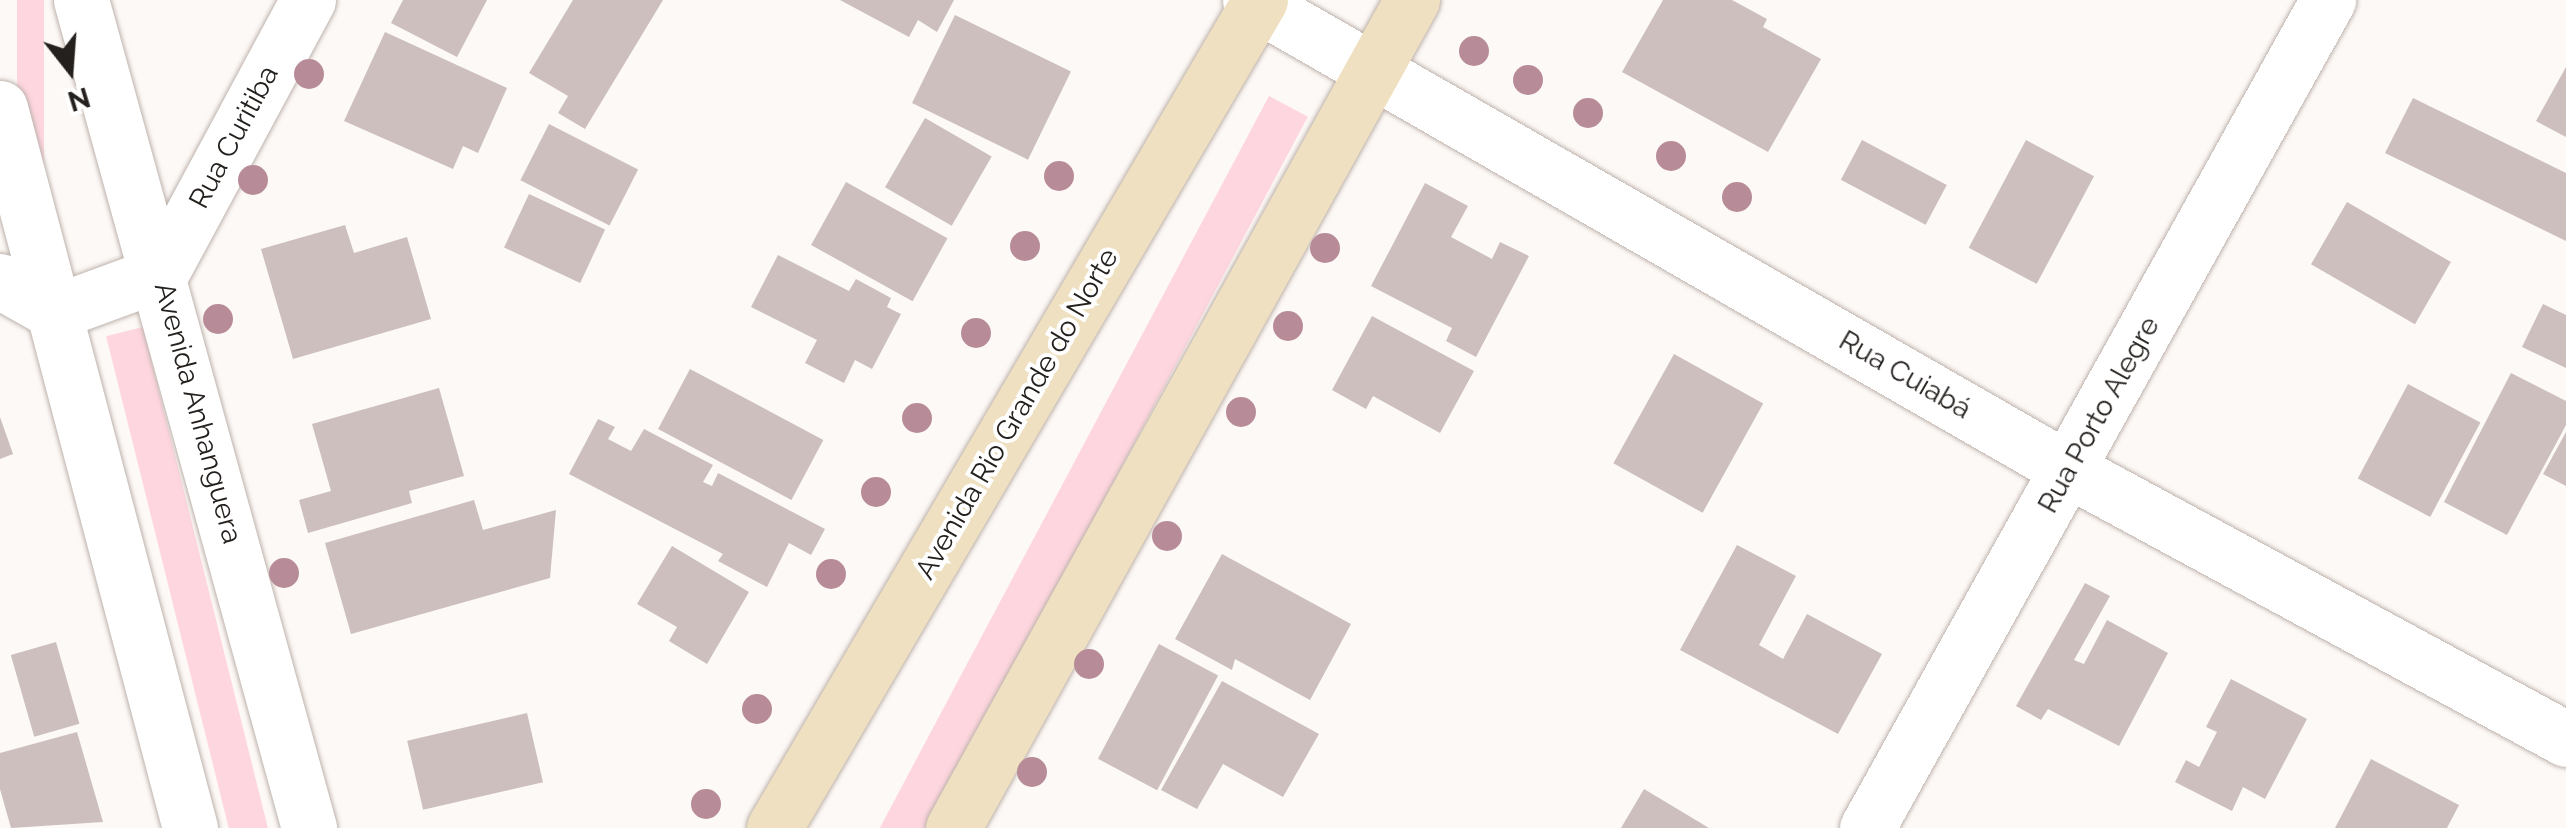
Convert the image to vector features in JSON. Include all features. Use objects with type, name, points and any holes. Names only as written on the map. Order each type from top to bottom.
[{"type":"main road","points":[[952,828],[1412,0]]},
{"type":"main road","name":"Avenida Rio Grande do Norte","points":[[774,828],[1256,1]]},
{"type":"street","name":"Avenida Anhanguera","points":[[80,0],[161,273],[308,828]]},
{"type":"street","name":"Rua Curitiba","points":[[161,273],[308,0]]},
{"type":"street","name":"Rua Porto Alegre","points":[[1867,828],[2328,0]]},
{"type":"street","name":"Rua Cuiabá","points":[[1256,1],[2069,470],[2566,740]]},
{"type":"street","points":[[0,108],[190,828]]},
{"type":"street","points":[[0,281],[55,312],[161,273]]},
{"type":"shaded area","points":[[17,0],[44,0],[44,257],[17,257]]},
{"type":"shaded area","points":[[1269,96],[1308,117],[930,828],[880,828]]},
{"type":"shaded area","points":[[143,327],[268,828],[229,828],[106,336]]},
{"type":"building","points":[[403,0],[487,0],[457,57],[391,23]]},
{"type":"building","points":[[573,0],[663,0],[585,129],[558,113],[568,96],[529,73]]},
{"type":"building","points":[[840,0],[954,0],[937,32],[918,20],[909,37]]},
{"type":"building","points":[[1663,0],[1732,0],[1767,19],[1763,27],[1821,59],[1768,152],[1622,72]]},
{"type":"building","points":[[955,15],[1071,72],[1028,160],[912,103]]},
{"type":"building","points":[[385,32],[507,88],[478,153],[463,146],[453,169],[344,121]]},
{"type":"building","points":[[2566,67],[2566,137],[2536,121]]},
{"type":"building","points":[[2413,98],[2566,173],[2566,241],[2385,153]]},
{"type":"building","points":[[925,118],[992,156],[952,226],[885,187]]},
{"type":"building","points":[[549,124],[638,169],[609,226],[520,180]]},
{"type":"building","points":[[1862,140],[1947,185],[1926,225],[1841,180]]},
{"type":"building","points":[[2026,140],[2094,176],[2037,284],[1969,248]]},
{"type":"building","points":[[846,182],[947,238],[913,301],[811,245]]},
{"type":"building","points":[[1425,183],[1468,206],[1451,237],[1492,259],[1500,242],[1529,256],[1476,357],[1446,341],[1452,328],[1371,286]]},
{"type":"building","points":[[529,194],[605,229],[580,283],[504,247]]},
{"type":"building","points":[[2347,202],[2451,262],[2415,324],[2311,264]]},
{"type":"building","points":[[345,225],[354,253],[407,237],[431,319],[293,359],[261,249]]},
{"type":"building","points":[[778,255],[849,291],[856,279],[891,298],[887,307],[901,314],[872,369],[855,360],[844,383],[805,363],[817,340],[751,307]]},
{"type":"building","points":[[2543,304],[2566,315],[2566,368],[2522,347]]},
{"type":"building","points":[[1372,316],[1474,371],[1440,433],[1373,396],[1366,409],[1332,390]]},
{"type":"building","points":[[1674,354],[1763,403],[1703,513],[1613,463]]},
{"type":"building","points":[[690,369],[823,440],[791,500],[658,429]]},
{"type":"building","points":[[2511,373],[2566,401],[2566,425],[2507,535],[2444,502]]},
{"type":"building","points":[[2408,384],[2480,422],[2430,517],[2358,478]]},
{"type":"building","points":[[439,388],[464,476],[409,491],[412,503],[308,533],[299,500],[331,491],[312,424]]},
{"type":"building","points":[[0,417],[13,454],[0,459]]},
{"type":"building","points":[[598,419],[615,427],[608,439],[631,451],[644,429],[713,465],[703,482],[712,486],[718,473],[825,529],[811,555],[789,543],[767,587],[718,561],[723,554],[569,474]]},
{"type":"building","points":[[2566,432],[2566,486],[2543,474]]},
{"type":"building","points":[[474,500],[483,530],[556,510],[550,578],[351,634],[325,543]]},
{"type":"building","points":[[1737,545],[1796,576],[1759,645],[1783,659],[1807,614],[1882,654],[1838,734],[1680,650]]},
{"type":"building","points":[[672,546],[749,592],[707,664],[669,641],[677,627],[637,604]]},
{"type":"building","points":[[1222,554],[1351,624],[1310,700],[1235,659],[1232,670],[1175,639]]},
{"type":"building","points":[[2085,583],[2110,596],[2074,660],[2084,664],[2107,620],[2168,653],[2119,746],[2048,709],[2041,720],[2016,706]]},
{"type":"building","points":[[56,642],[79,724],[34,737],[11,655]]},
{"type":"building","points":[[1159,644],[1218,675],[1157,790],[1098,759]]},
{"type":"building","points":[[2231,679],[2307,719],[2265,799],[2243,787],[2232,811],[2175,782],[2186,760],[2199,767],[2217,732],[2206,727]]},
{"type":"building","points":[[1222,681],[1319,734],[1283,797],[1223,764],[1197,809],[1161,790]]},
{"type":"building","points":[[527,713],[543,782],[423,810],[407,741]]},
{"type":"building","points":[[77,732],[103,822],[11,828],[0,789],[0,753]]},
{"type":"building","points":[[2371,759],[2459,805],[2447,828],[2335,828]]},
{"type":"building","points":[[1644,789],[1709,828],[1621,828]]}]
